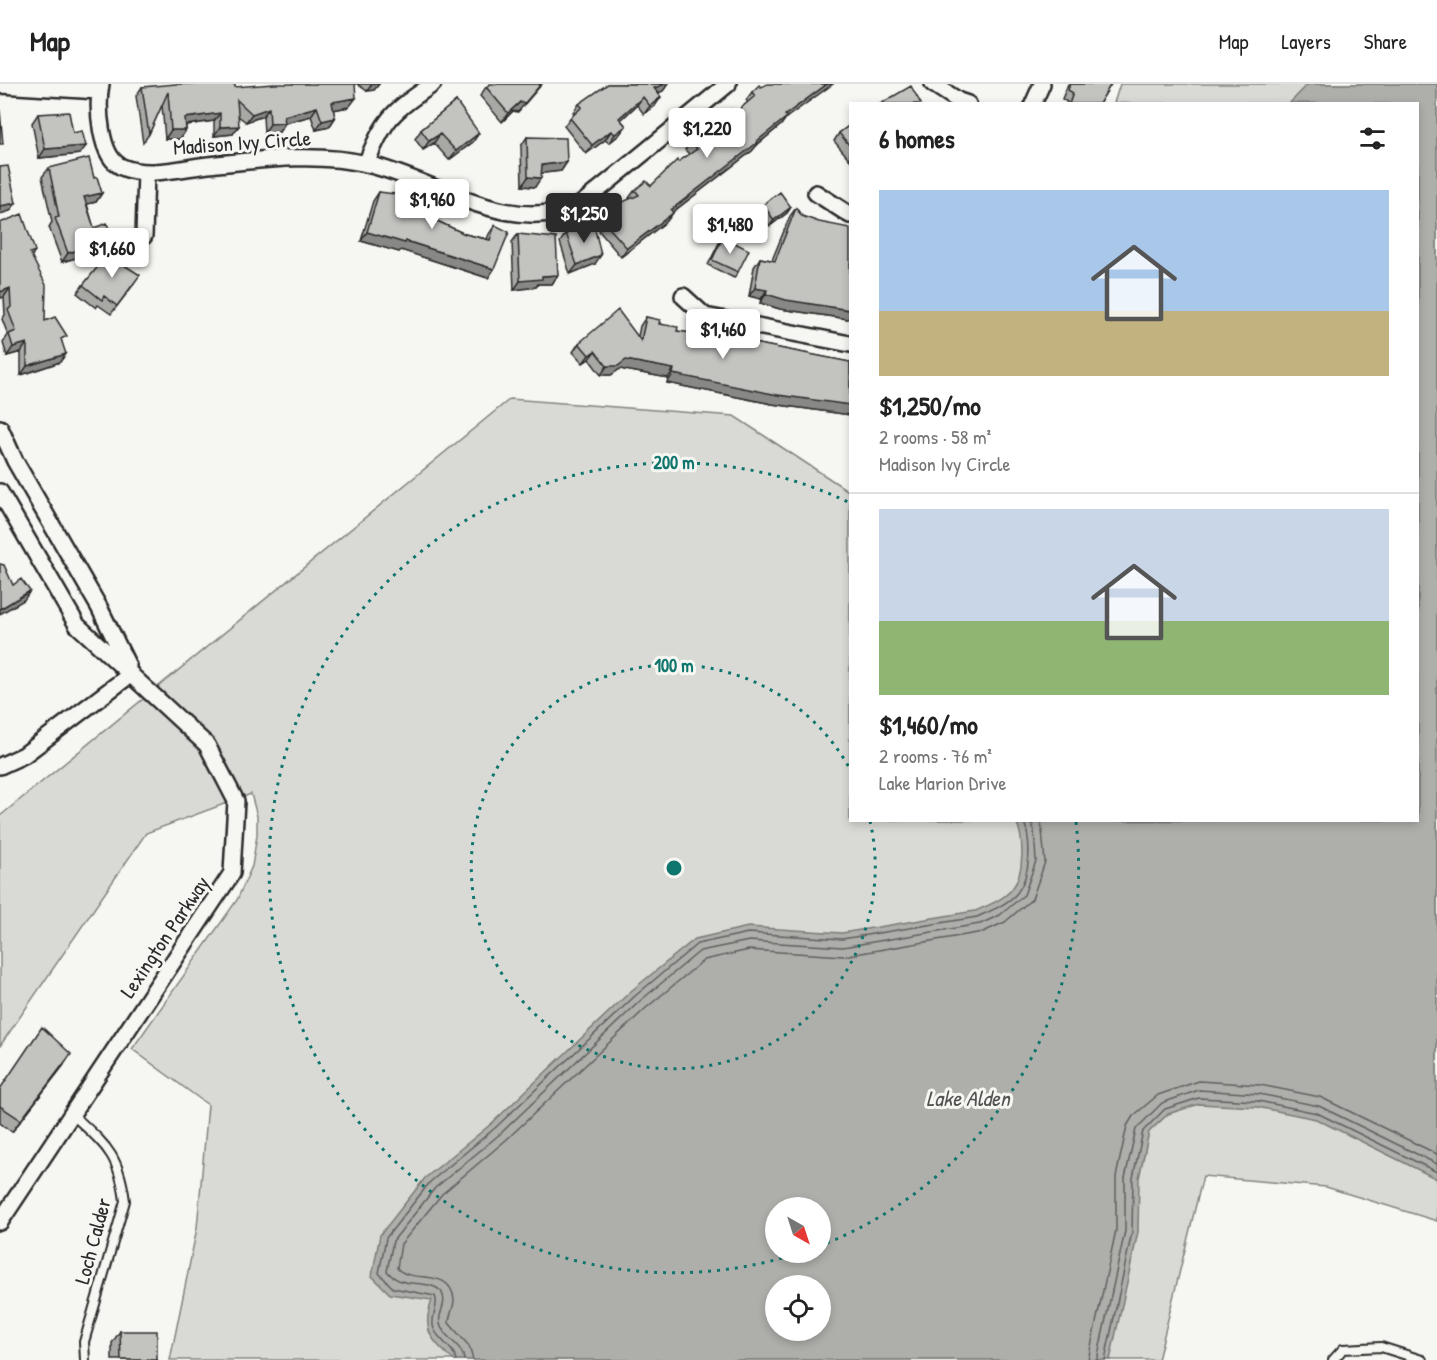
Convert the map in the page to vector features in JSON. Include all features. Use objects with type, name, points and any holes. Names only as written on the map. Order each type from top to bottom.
[{"type":"street","points":[[366,164],[381,128],[399,107],[433,84]]},
{"type":"street","name":"Madison Ivy Circle","points":[[100,88],[103,137],[109,158],[123,168],[146,171],[266,159],[320,159],[366,164],[487,207],[531,216],[561,213],[580,205],[728,84]]},
{"type":"street","points":[[933,84],[962,102]]},
{"type":"street","points":[[1034,102],[1042,84]]},
{"type":"street","points":[[0,85],[100,88]]},
{"type":"street","points":[[144,236],[146,171]]},
{"type":"street","points":[[816,193],[849,214]]},
{"type":"street","points":[[683,296],[705,316],[849,344]]},
{"type":"street","name":"Lexington Parkway","points":[[1,434],[99,607],[131,674]]},
{"type":"street","name":"Lexington Parkway","points":[[0,492],[77,625],[207,745],[236,801],[232,873],[0,1222]]},
{"type":"street","points":[[0,766],[24,755],[131,674]]},
{"type":"lane","name":"Loch Calder","points":[[71,1113],[111,1152],[122,1177],[125,1201],[84,1342],[85,1360]]},
{"type":"lane","points":[[1333,1360],[1343,1349],[1380,1347],[1422,1360]]},
{"type":"shaded area","points":[[1120,84],[1437,84],[1437,1221],[1326,1187],[1203,1176],[1158,1360],[170,1360],[197,1228],[208,1105],[132,1049],[237,900],[252,866],[257,835],[257,816],[251,794],[146,833],[0,1046],[0,816],[510,399],[734,416],[849,491],[849,822],[1419,822],[1419,102],[1114,102]]},
{"type":"water","name":"Lake Alden","points":[[1308,84],[1437,84],[1437,1179],[1316,1119],[1257,1107],[1199,1104],[1168,1114],[1149,1132],[1139,1178],[1138,1232],[1110,1360],[453,1360],[430,1334],[428,1320],[432,1300],[390,1294],[372,1276],[380,1235],[425,1178],[491,1124],[631,991],[695,939],[748,927],[842,933],[975,911],[995,902],[1012,889],[1021,865],[1021,837],[1016,822],[1419,822],[1419,102],[1291,102]]},
{"type":"building","points":[[176,84],[235,84],[235,87],[274,84],[355,84],[356,98],[332,102],[335,118],[322,121],[317,107],[284,116],[285,123],[270,124],[269,108],[252,114],[237,100],[239,126],[220,127],[220,113],[185,118],[186,130],[171,130],[168,92],[149,134],[142,87]]},
{"type":"building","points":[[490,84],[541,84],[524,104],[520,102],[508,113],[486,87]]},
{"type":"building","points":[[608,84],[665,84],[654,88],[661,97],[650,106],[643,97],[619,118],[626,126],[615,134],[611,131],[592,145],[570,118],[582,107],[579,104]]},
{"type":"building","points":[[767,84],[827,84],[785,115],[787,117],[758,142],[671,210],[673,213],[627,248],[604,222],[613,216],[612,211],[618,204],[639,195],[635,190],[646,181],[651,186],[677,160],[678,162],[697,149],[691,141],[702,132],[706,136],[723,124],[721,121],[731,109],[735,113],[755,96],[752,92],[759,85],[761,87]]},
{"type":"building","points":[[1070,84],[1111,84],[1100,102],[1070,102],[1073,93],[1068,90]]},
{"type":"building","points":[[911,86],[920,102],[883,102]]},
{"type":"building","points":[[456,101],[479,133],[456,151],[440,134],[429,141],[421,130]]},
{"type":"building","points":[[0,110],[3,144],[0,144]]},
{"type":"building","points":[[69,112],[73,133],[82,131],[86,146],[45,149],[38,114]]},
{"type":"building","points":[[849,126],[849,145],[839,133]]},
{"type":"building","points":[[527,137],[566,138],[567,162],[542,165],[541,178],[528,177]]},
{"type":"building","points":[[89,158],[94,178],[97,177],[102,193],[84,197],[94,228],[107,223],[112,240],[68,253],[55,218],[59,217],[49,168]]},
{"type":"building","points":[[8,166],[16,203],[0,206],[0,167]]},
{"type":"building","points":[[379,192],[420,197],[412,206],[440,205],[437,221],[465,234],[490,240],[495,225],[509,232],[494,269],[406,241],[405,243],[367,232]]},
{"type":"building","points":[[780,192],[791,207],[774,220],[763,205]]},
{"type":"building","points":[[796,208],[802,216],[849,228],[849,310],[786,300],[766,294],[767,290],[755,288],[760,258],[775,261]]},
{"type":"building","points":[[22,214],[35,251],[30,253],[46,285],[45,321],[55,317],[67,336],[61,339],[66,354],[27,366],[27,343],[13,347],[9,334],[16,331],[8,310],[11,307],[10,288],[0,292],[0,223]]},
{"type":"building","points":[[594,225],[601,255],[577,265],[566,233]]},
{"type":"building","points":[[518,234],[556,238],[558,275],[520,281]]},
{"type":"building","points":[[723,237],[749,250],[738,272],[712,260]]},
{"type":"building","points":[[113,248],[125,258],[121,263],[140,275],[117,306],[104,296],[102,300],[83,285]]},
{"type":"building","points":[[618,310],[641,341],[646,317],[660,320],[659,324],[678,327],[677,331],[734,338],[734,343],[754,347],[754,343],[849,362],[849,405],[778,395],[673,374],[674,369],[626,360],[618,366],[607,366],[595,351],[589,355],[579,343]]},
{"type":"building","points":[[0,564],[4,565],[13,585],[21,579],[30,591],[0,609]]},
{"type":"building","points":[[42,1027],[71,1054],[21,1120],[0,1106],[0,1089]]},
{"type":"building","points":[[120,1331],[157,1331],[157,1360],[121,1360]]}]
